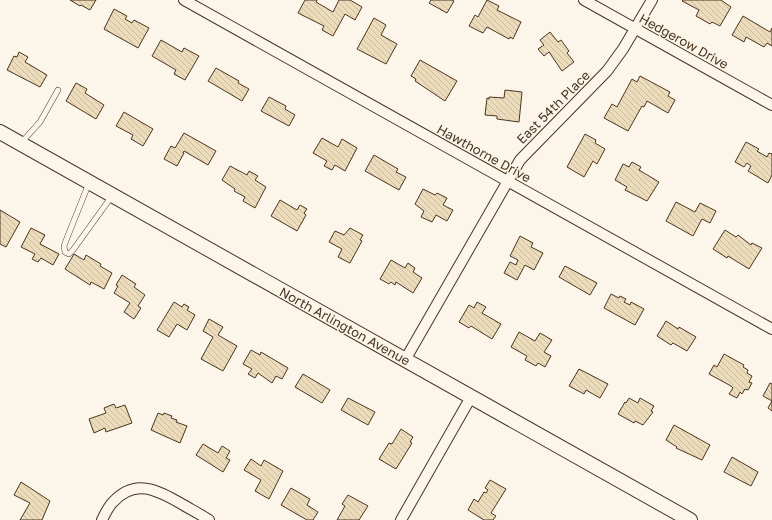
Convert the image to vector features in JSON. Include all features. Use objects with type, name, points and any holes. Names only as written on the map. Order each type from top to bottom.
[{"type":"main road","name":"North Arlington Avenue","points":[[0,132],[690,520]]},
{"type":"street","name":"Hawthorne Drive","points":[[184,0],[772,329]]},
{"type":"street","name":"Hedgerow Drive","points":[[584,0],[772,105]]},
{"type":"street","name":"East 54th Place","points":[[405,360],[520,160],[529,149],[607,71],[624,49],[652,0]]},
{"type":"street","points":[[401,520],[471,397]]},
{"type":"street","points":[[102,520],[114,500],[120,495],[130,490],[146,488],[157,490],[209,520]]},
{"type":"lane","points":[[21,144],[40,122],[58,90]]},
{"type":"lane","points":[[90,182],[64,246],[65,252],[69,254],[73,250],[113,195]]},
{"type":"building","points":[[70,0],[96,0],[90,10]]},
{"type":"building","points":[[305,0],[317,0],[316,2],[333,12],[339,0],[350,0],[362,7],[355,20],[345,14],[333,36],[322,30],[324,26],[298,13]]},
{"type":"building","points":[[431,0],[454,1],[447,13],[429,3]]},
{"type":"building","points":[[487,0],[499,6],[497,10],[521,22],[513,39],[510,37],[509,39],[487,27],[483,33],[469,26],[475,15],[478,17]]},
{"type":"building","points":[[721,0],[731,7],[720,26],[712,22],[710,24],[696,16],[699,10],[682,1]]},
{"type":"building","points":[[114,9],[127,16],[125,19],[132,23],[134,20],[149,28],[138,48],[104,29]]},
{"type":"building","points":[[743,16],[770,32],[772,28],[772,46],[767,43],[764,47],[746,37],[744,42],[732,35]]},
{"type":"building","points":[[374,18],[386,25],[381,35],[397,44],[386,64],[357,49]]},
{"type":"building","points":[[550,32],[558,42],[561,40],[569,51],[567,53],[574,62],[562,71],[549,52],[544,56],[538,49],[544,45],[540,40]]},
{"type":"building","points":[[161,40],[182,52],[184,48],[199,56],[185,80],[174,74],[176,70],[152,56]]},
{"type":"building","points":[[19,52],[28,57],[25,62],[47,75],[40,87],[7,70],[14,56],[17,57]]},
{"type":"building","points":[[420,60],[457,81],[445,101],[415,81],[416,79],[411,76]]},
{"type":"building","points":[[216,68],[239,81],[238,83],[249,89],[242,101],[208,81]]},
{"type":"building","points":[[640,76],[670,92],[668,96],[675,100],[668,113],[647,101],[644,107],[642,106],[628,131],[604,118],[612,104],[617,107],[632,79],[637,82]]},
{"type":"building","points":[[76,83],[87,89],[85,93],[104,105],[96,119],[66,101]]},
{"type":"building","points":[[505,90],[522,92],[519,122],[497,119],[497,116],[485,115],[487,98],[504,98]]},
{"type":"building","points":[[269,97],[286,106],[285,109],[295,115],[289,126],[261,111]]},
{"type":"building","points":[[124,112],[153,129],[143,146],[131,139],[133,135],[116,126]]},
{"type":"building","points":[[184,133],[216,151],[208,165],[184,151],[177,166],[164,159],[171,146],[175,148]]},
{"type":"building","points":[[585,134],[596,140],[595,143],[605,149],[597,164],[593,161],[584,177],[567,167]]},
{"type":"building","points":[[322,138],[338,147],[342,139],[357,148],[345,171],[335,165],[332,170],[324,166],[327,161],[313,153]]},
{"type":"building","points":[[746,142],[759,149],[757,151],[767,157],[769,153],[772,154],[772,175],[768,183],[748,171],[751,166],[747,163],[744,167],[735,162]]},
{"type":"building","points":[[374,155],[398,169],[396,172],[406,177],[399,190],[365,171]]},
{"type":"building","points":[[632,162],[641,167],[639,170],[659,182],[647,201],[625,190],[627,187],[615,180],[623,164],[629,167]]},
{"type":"building","points":[[230,166],[247,175],[249,171],[258,176],[255,180],[266,187],[255,208],[243,201],[245,197],[234,191],[235,189],[222,180]]},
{"type":"building","points":[[423,189],[435,195],[437,193],[447,198],[443,205],[453,210],[447,221],[436,215],[432,222],[421,217],[424,211],[415,204]]},
{"type":"building","points":[[280,200],[297,210],[300,205],[307,209],[304,213],[306,215],[297,231],[271,216]]},
{"type":"building","points":[[676,202],[695,212],[700,203],[716,211],[710,223],[702,219],[693,236],[666,221]]},
{"type":"building","points":[[0,210],[20,222],[6,247],[0,244]]},
{"type":"building","points":[[31,228],[45,235],[40,244],[59,254],[53,265],[41,258],[38,262],[32,259],[35,254],[21,247]]},
{"type":"building","points":[[350,228],[363,235],[360,240],[362,241],[350,263],[338,257],[342,249],[329,242],[335,231],[344,235]]},
{"type":"building","points":[[725,230],[736,237],[738,235],[751,245],[752,243],[762,248],[749,269],[713,249]]},
{"type":"building","points":[[520,236],[533,243],[531,247],[543,253],[534,270],[525,265],[517,280],[504,273],[510,262],[516,265],[518,260],[510,256]]},
{"type":"building","points":[[74,254],[84,260],[86,255],[112,273],[104,289],[91,282],[90,285],[65,269]]},
{"type":"building","points":[[391,260],[405,268],[408,263],[415,268],[413,272],[422,278],[413,293],[396,282],[395,285],[391,282],[389,284],[380,279]]},
{"type":"building","points":[[565,266],[597,283],[590,295],[559,277]]},
{"type":"building","points":[[122,275],[136,284],[134,287],[145,295],[138,306],[141,308],[134,319],[124,312],[130,303],[114,293],[118,286],[116,285]]},
{"type":"building","points":[[611,294],[619,298],[620,296],[626,299],[624,302],[630,305],[631,302],[644,309],[635,325],[604,308]]},
{"type":"building","points":[[174,302],[182,307],[184,304],[189,307],[187,310],[195,315],[187,330],[177,324],[169,337],[157,330]]},
{"type":"building","points":[[477,302],[486,307],[482,313],[501,324],[492,339],[471,326],[469,328],[459,322],[469,305],[474,308]]},
{"type":"building","points":[[209,319],[223,327],[218,335],[237,346],[223,371],[201,359],[213,337],[203,331]]},
{"type":"building","points":[[666,321],[678,329],[679,327],[696,337],[687,351],[673,343],[671,345],[657,336]]},
{"type":"building","points":[[519,332],[535,341],[540,333],[552,340],[544,352],[551,356],[545,367],[538,363],[536,366],[525,360],[527,356],[511,347]]},
{"type":"building","points":[[251,350],[260,355],[261,352],[288,368],[282,379],[276,376],[272,383],[258,373],[255,378],[248,374],[252,369],[243,364]]},
{"type":"building","points":[[724,354],[744,365],[743,367],[748,370],[747,373],[752,376],[749,382],[752,383],[748,390],[745,389],[742,394],[740,392],[737,398],[729,394],[733,388],[731,386],[709,374],[714,365],[717,367]]},
{"type":"building","points":[[579,369],[608,384],[600,398],[586,390],[584,394],[569,386]]},
{"type":"building","points":[[303,374],[330,390],[322,403],[295,387]]},
{"type":"building","points":[[770,383],[772,384],[772,401],[763,396]]},
{"type":"building","points":[[348,398],[375,412],[368,425],[341,410]]},
{"type":"building","points":[[629,398],[638,403],[640,398],[654,406],[651,411],[653,412],[643,425],[635,421],[634,423],[618,414]]},
{"type":"building","points":[[772,401],[772,411],[768,408]]},
{"type":"building","points":[[114,404],[116,408],[125,405],[132,423],[106,432],[105,428],[94,433],[89,419],[106,413],[104,408]]},
{"type":"building","points":[[158,413],[163,415],[164,413],[172,416],[171,418],[177,420],[176,422],[187,426],[180,443],[151,430]]},
{"type":"building","points":[[674,425],[710,445],[702,460],[676,448],[677,447],[666,440]]},
{"type":"building","points":[[401,429],[413,437],[410,442],[412,443],[396,469],[379,459],[389,443],[392,444]]},
{"type":"building","points":[[203,444],[218,453],[222,446],[230,451],[226,458],[230,460],[223,472],[196,455]]},
{"type":"building","points":[[732,457],[758,472],[751,486],[724,472]]},
{"type":"building","points":[[251,459],[261,466],[264,460],[283,471],[269,499],[255,491],[261,480],[244,470]]},
{"type":"building","points":[[490,480],[506,489],[491,513],[496,516],[493,520],[484,520],[468,510],[474,499],[478,502],[484,492],[486,493],[488,490],[485,488]]},
{"type":"building","points":[[21,482],[50,501],[42,520],[20,520],[30,503],[14,495]]},
{"type":"building","points":[[291,488],[310,499],[307,505],[318,512],[313,520],[307,520],[281,505]]},
{"type":"building","points":[[348,495],[368,506],[359,520],[337,520],[345,506],[342,504]]}]
